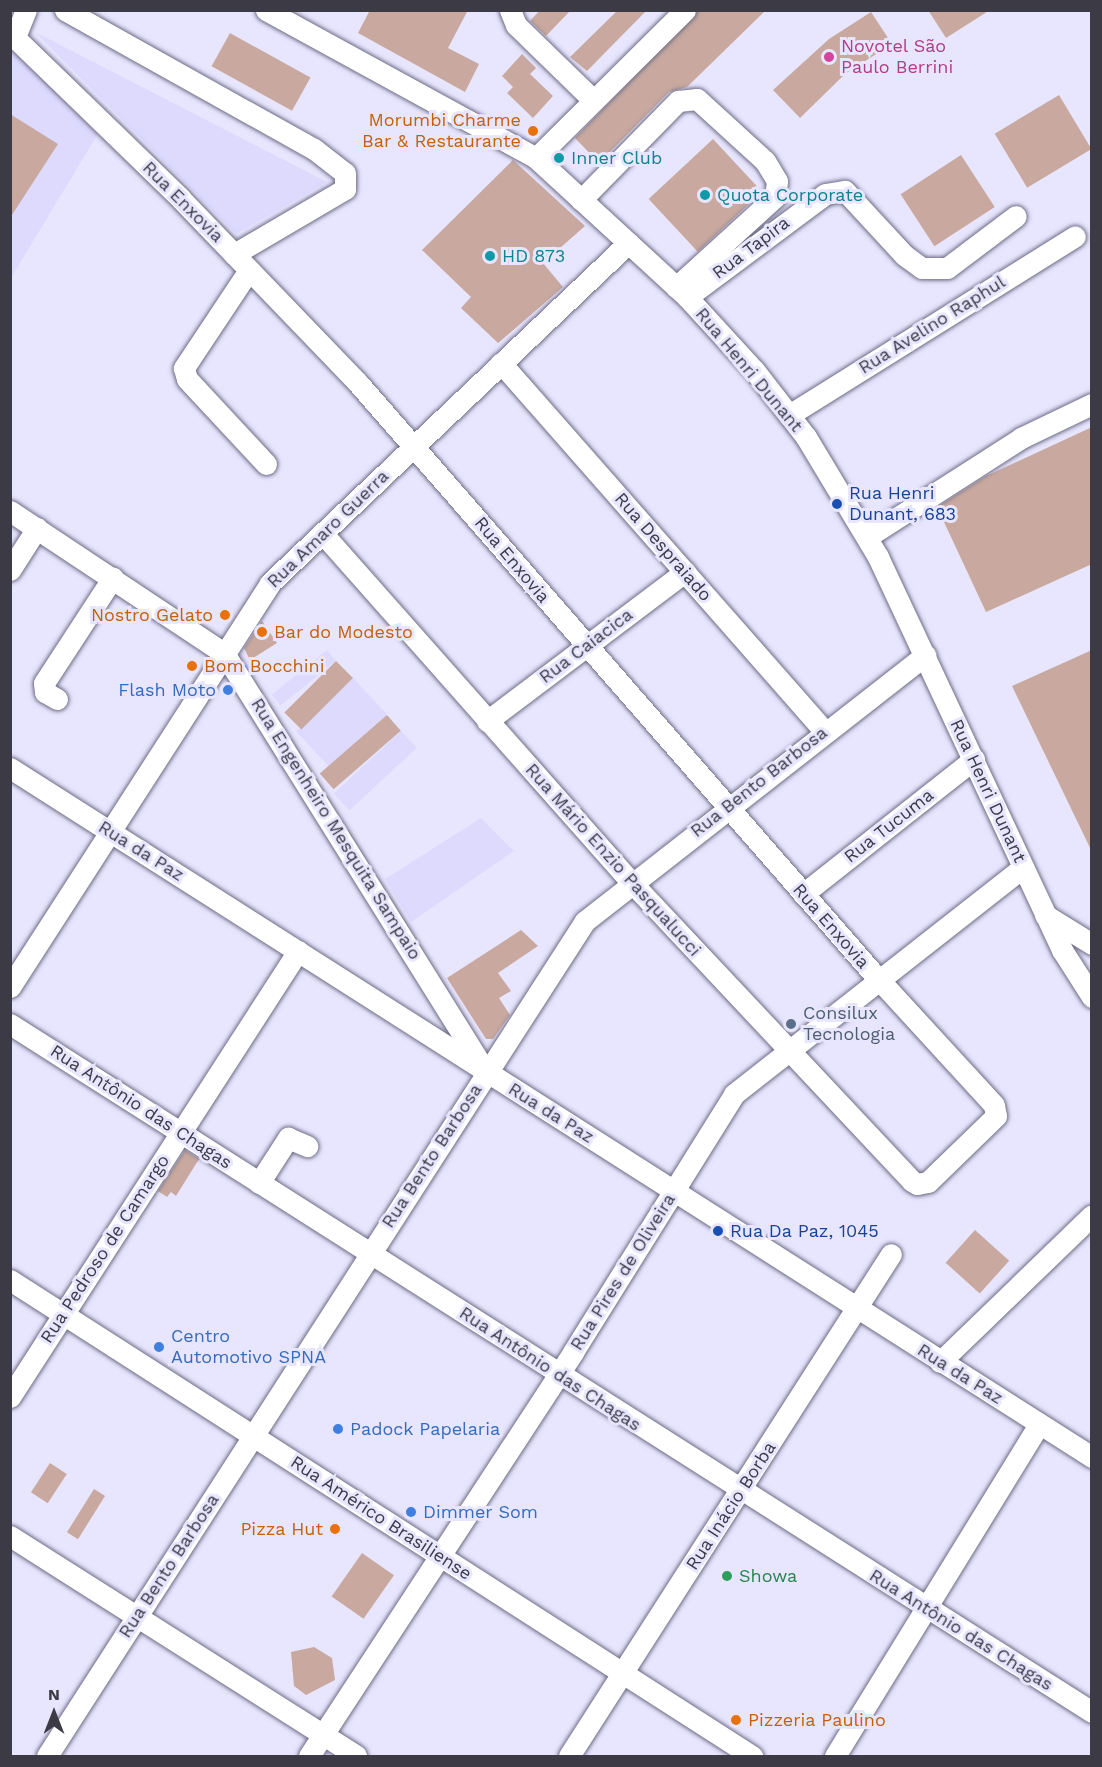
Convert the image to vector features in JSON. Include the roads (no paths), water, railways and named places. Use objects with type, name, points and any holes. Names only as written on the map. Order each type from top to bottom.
[{"type":"street","points":[[13,35],[26,10]]},
{"type":"street","points":[[65,10],[330,159],[347,177],[345,189],[234,254]]},
{"type":"street","name":"Rua Henri Dunant","points":[[266,10],[536,158],[681,292],[789,415],[842,492],[867,537],[925,655],[1062,950],[1092,997]]},
{"type":"street","points":[[510,10],[516,25],[592,99]]},
{"type":"street","points":[[536,158],[592,99],[685,10]]},
{"type":"street","name":"Rua Enxovia","points":[[13,35],[234,254],[414,446],[585,646],[803,894],[994,1105],[996,1116],[928,1182],[917,1184],[912,1180]]},
{"type":"street","points":[[581,200],[678,101],[697,99],[765,161],[777,181],[775,197],[681,292]]},
{"type":"street","name":"Rua Tapira","points":[[681,292],[825,194],[845,191],[904,255],[922,268],[947,268],[1016,216]]},
{"type":"street","name":"Rua Avelino Raphul","points":[[789,415],[1075,236]]},
{"type":"street","name":"Rua Amaro Guerra","points":[[10,987],[270,582],[628,243]]},
{"type":"street","points":[[249,270],[184,368],[187,380],[266,464]]},
{"type":"street","name":"Rua Despraiado","points":[[501,363],[824,731]]},
{"type":"street","points":[[867,537],[1022,438],[1092,404]]},
{"type":"street","name":"Rua Engenheiro Mesquita Sampaio","points":[[10,511],[113,577],[224,653],[486,1072]]},
{"type":"street","points":[[10,570],[37,528]]},
{"type":"street","name":"Rua Mário Enzio Pasqualucci","points":[[322,533],[631,882],[912,1180]]},
{"type":"street","name":"Rua Caiacica","points":[[487,721],[686,572]]},
{"type":"street","points":[[57,699],[45,692],[44,683],[113,577]]},
{"type":"street","name":"Rua Bento Barbosa","points":[[47,1756],[585,921],[631,882],[824,731],[925,655]]},
{"type":"street","name":"Rua Tucuma","points":[[803,894],[974,759]]},
{"type":"street","name":"Rua da Paz","points":[[10,768],[1092,1457]]},
{"type":"street","name":"Rua Pires de Oliveira","points":[[309,1756],[558,1374],[734,1094],[877,978],[1023,867]]},
{"type":"street","points":[[1045,914],[1092,944]]},
{"type":"street","name":"Rua Pedroso de Camargo","points":[[10,1396],[298,951]]},
{"type":"street","name":"Rua Antônio das Chagas","points":[[10,1024],[741,1492],[1092,1712]]},
{"type":"street","points":[[260,1183],[288,1138],[307,1146]]},
{"type":"street","points":[[940,1362],[1092,1215]]},
{"type":"street","name":"Rua Inácio Borba","points":[[569,1756],[859,1309],[891,1254]]},
{"type":"street","name":"Rua Américo Brasiliense","points":[[10,1280],[752,1756]]},
{"type":"street","points":[[836,1756],[928,1610],[1039,1424]]},
{"type":"street","points":[[10,1536],[356,1756]]},
{"type":"place","name":"Novotel São Paulo Berrini","points":[[829,57]]},
{"type":"place","name":"Morumbi Charme Bar & Restaurante","points":[[533,131]]},
{"type":"place","name":"Inner Club","points":[[559,158]]},
{"type":"place","name":"Quota Corporate","points":[[705,195]]},
{"type":"place","name":"HD 873","points":[[490,256]]},
{"type":"place","name":"Rua Henri Dunant, 683","points":[[837,504]]},
{"type":"place","name":"Nostro Gelato","points":[[225,615]]},
{"type":"place","name":"Bar do Modesto","points":[[262,632]]},
{"type":"place","name":"Bom Bocchini","points":[[192,666]]},
{"type":"place","name":"Flash Moto","points":[[228,690]]},
{"type":"place","name":"Consilux Tecnologia","points":[[791,1024]]},
{"type":"place","name":"Rua Da Paz, 1045","points":[[718,1231]]},
{"type":"place","name":"Centro Automotivo SPNA","points":[[159,1347]]},
{"type":"place","name":"Padock Papelaria","points":[[338,1429]]},
{"type":"place","name":"Dimmer Som","points":[[411,1512]]},
{"type":"place","name":"Pizza Hut","points":[[335,1529]]},
{"type":"place","name":"Showa","points":[[727,1576]]},
{"type":"place","name":"Pizzeria Paulino","points":[[736,1720]]}]
